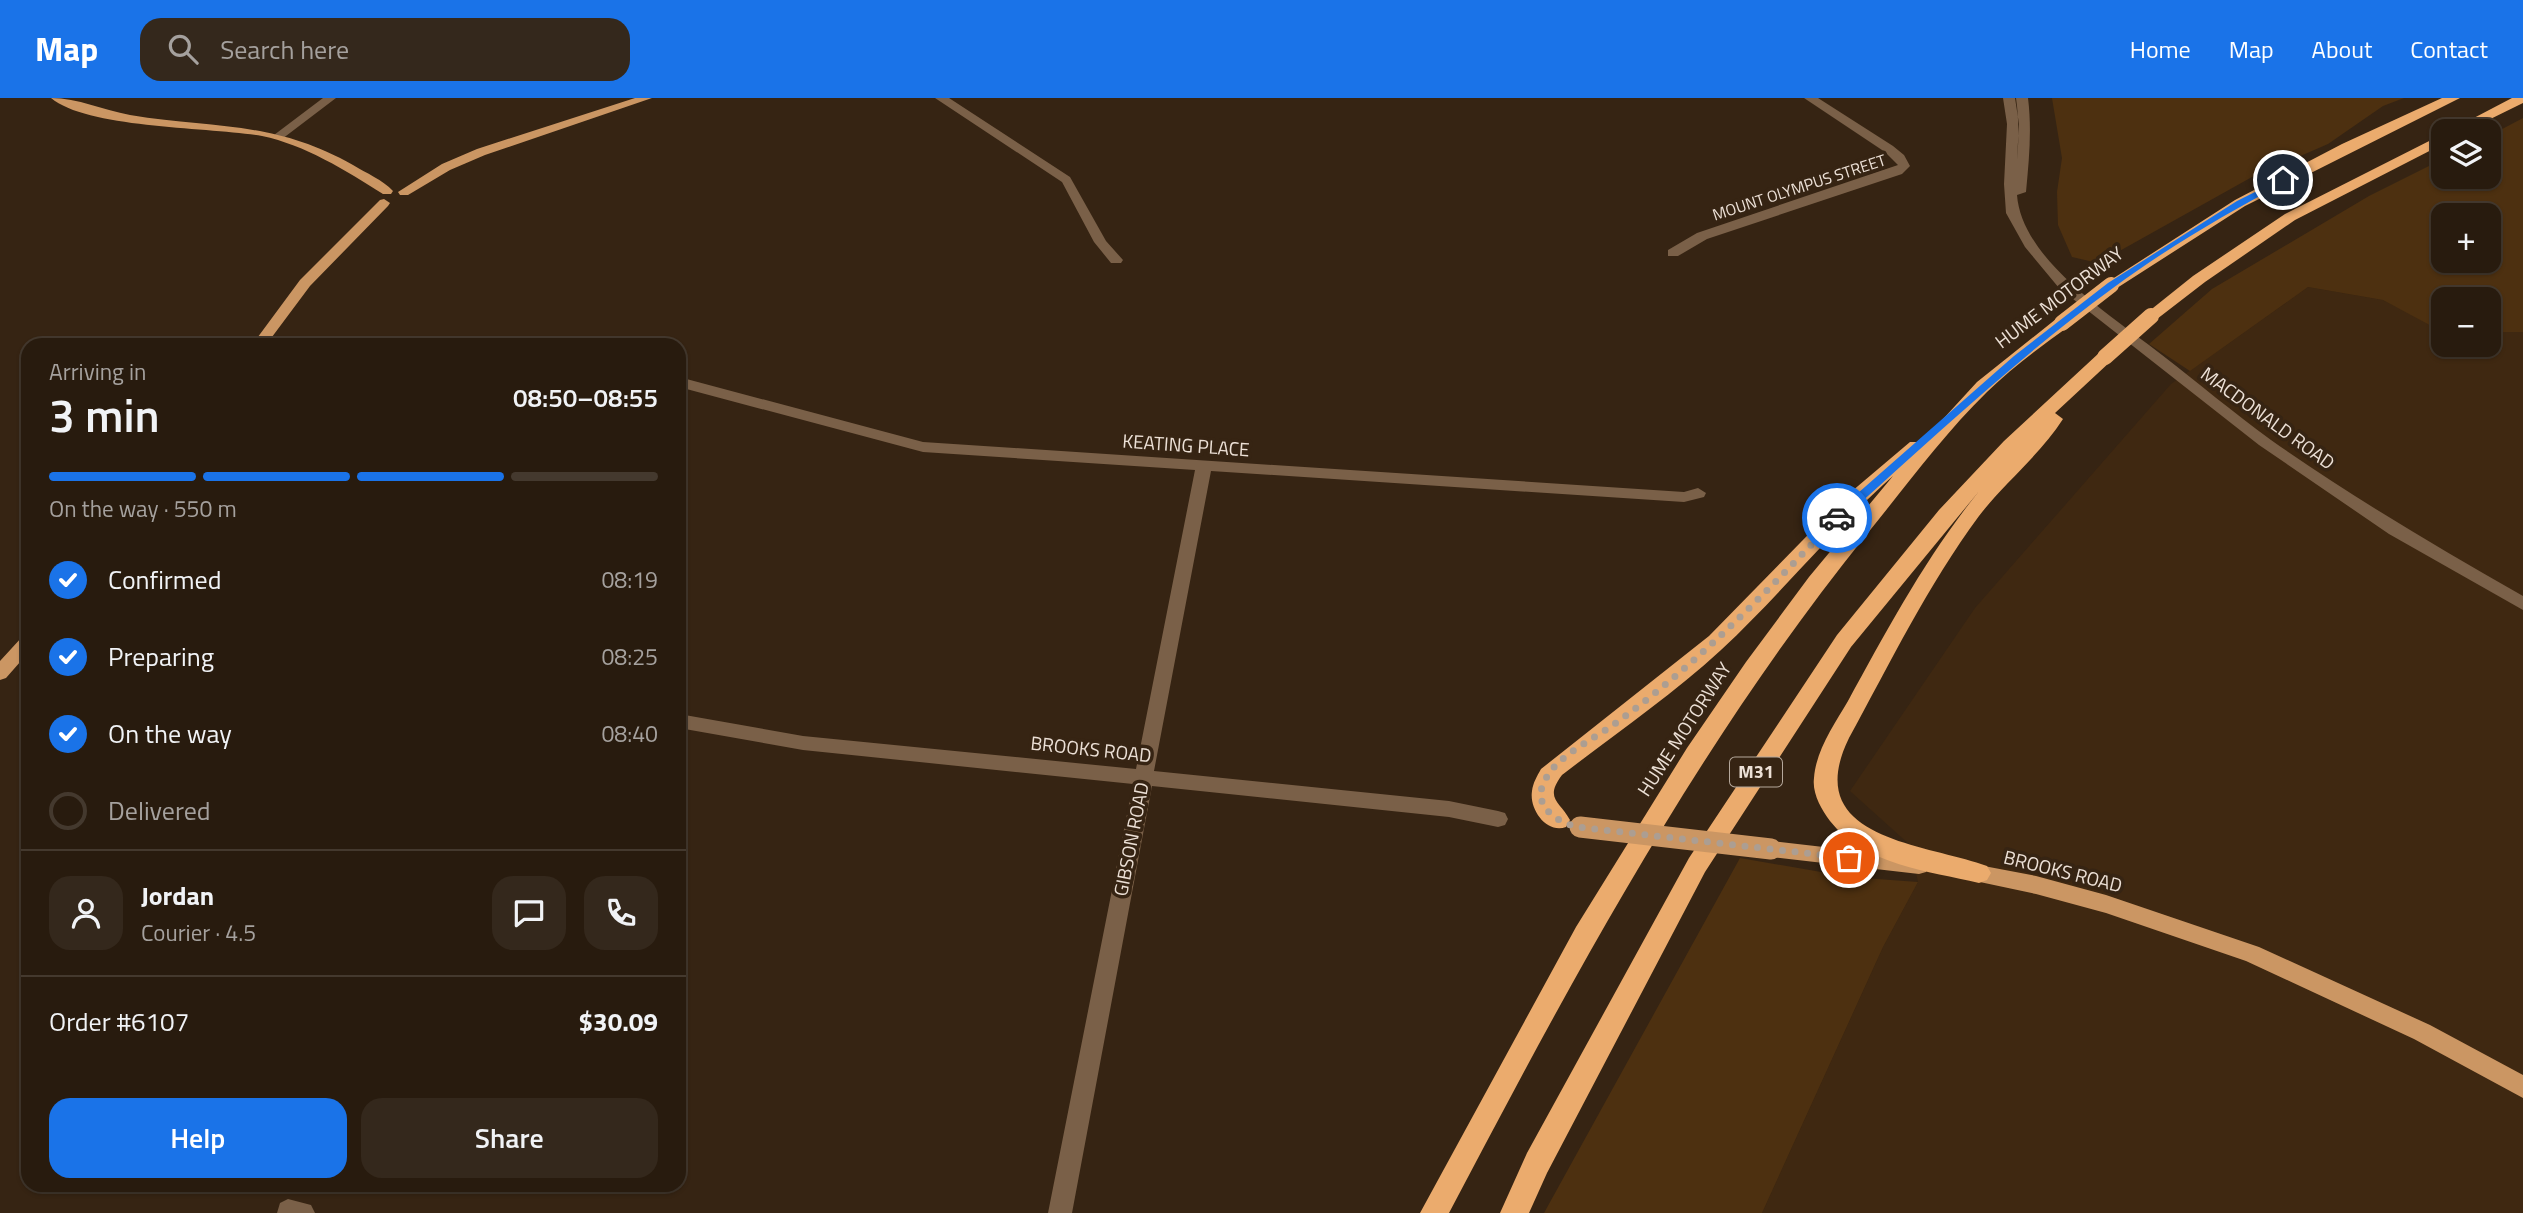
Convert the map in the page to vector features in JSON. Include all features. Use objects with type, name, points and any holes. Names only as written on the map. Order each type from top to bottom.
[{"type":"highway","name":"HUME MOTORWAY","points":[[1434,1213],[1532,1028],[1690,761],[1759,658],[1828,565],[1973,396],[2111,285],[2240,203],[2347,147],[2453,98]]},
{"type":"highway","points":[[2480,119],[2523,98]]},
{"type":"highway","name":"M31","points":[[1514,1213],[1537,1163],[1697,865],[1829,664],[1946,514],[2010,445],[2074,383],[2151,316],[2199,279],[2290,217],[2431,144]]},
{"type":"highway","points":[[1979,873],[1888,849],[1864,838],[1845,822],[1832,806],[1825,782],[1827,768],[1832,751],[1898,628],[1947,546],[1994,486],[2051,424],[2074,383]]},
{"type":"highway","points":[[1558,820],[1547,810],[1541,794],[1544,782],[1554,769],[1688,667],[1852,502],[1973,396]]},
{"type":"main road","points":[[57,98],[77,107],[112,116],[278,137],[319,153],[386,197],[398,201],[404,196],[404,191],[481,152],[646,98]]},
{"type":"main road","points":[[264,338],[305,283],[386,197]]},
{"type":"main road","points":[[0,673],[21,650]]},
{"type":"main road","name":"BROOKS ROAD","points":[[1558,820],[1580,827],[1979,873],[2106,904],[2252,954],[2409,1026],[2523,1087]]},
{"type":"street","points":[[278,137],[330,98]]},
{"type":"street","points":[[940,98],[1066,180],[1075,192],[1103,249],[1116,260]]},
{"type":"street","name":"MOUNT OLYMPUS STREET","points":[[1673,253],[1702,236],[1898,171],[1905,166],[1889,149],[1810,98]]},
{"type":"street","name":"MACDONALD ROAD","points":[[2009,98],[2013,124],[2010,201],[2012,214],[2042,261],[2074,295],[2264,442],[2395,530],[2523,604]]},
{"type":"street","name":"MACDONALD ROAD","points":[[2022,98],[2026,118],[2019,203],[2022,227]]},
{"type":"street","name":"KEATING PLACE","points":[[686,384],[923,447],[1684,497],[1698,493]]},
{"type":"street","name":"GIBSON ROAD","points":[[1060,1213],[1204,465]]},
{"type":"street","name":"BROOKS ROAD","points":[[686,721],[803,743],[1449,809],[1498,819]]},
{"type":"shaded area","points":[[2052,98],[2404,98],[2383,106],[2328,144],[2252,177],[2098,263],[2072,257],[2058,225],[2057,192],[2062,158]]},
{"type":"shaded area","points":[[2523,118],[2523,332],[2501,332],[2501,287],[2431,287],[2431,326],[2383,300],[2308,287],[2190,371],[2149,344],[2212,289],[2369,196],[2431,165],[2431,189],[2501,189],[2501,130]]},
{"type":"shaded area","points":[[2308,287],[2383,300],[2431,324],[2431,357],[2501,357],[2501,332],[2523,332],[2523,1213],[1762,1213],[1883,947],[1918,882],[1910,845],[1850,791],[1975,608],[2171,384]]},
{"type":"shaded area","points":[[1740,858],[1850,877],[1918,882],[1883,947],[1762,1213],[1544,1213]]},
{"type":"way so far","points":[[1837,518],[1716,642],[1634,710],[1559,763],[1549,774],[1541,791],[1547,810],[1555,819],[1577,827],[1849,858]]},
{"type":"route","points":[[1837,518],[2017,358],[2111,285],[2240,203],[2283,180]]}]
